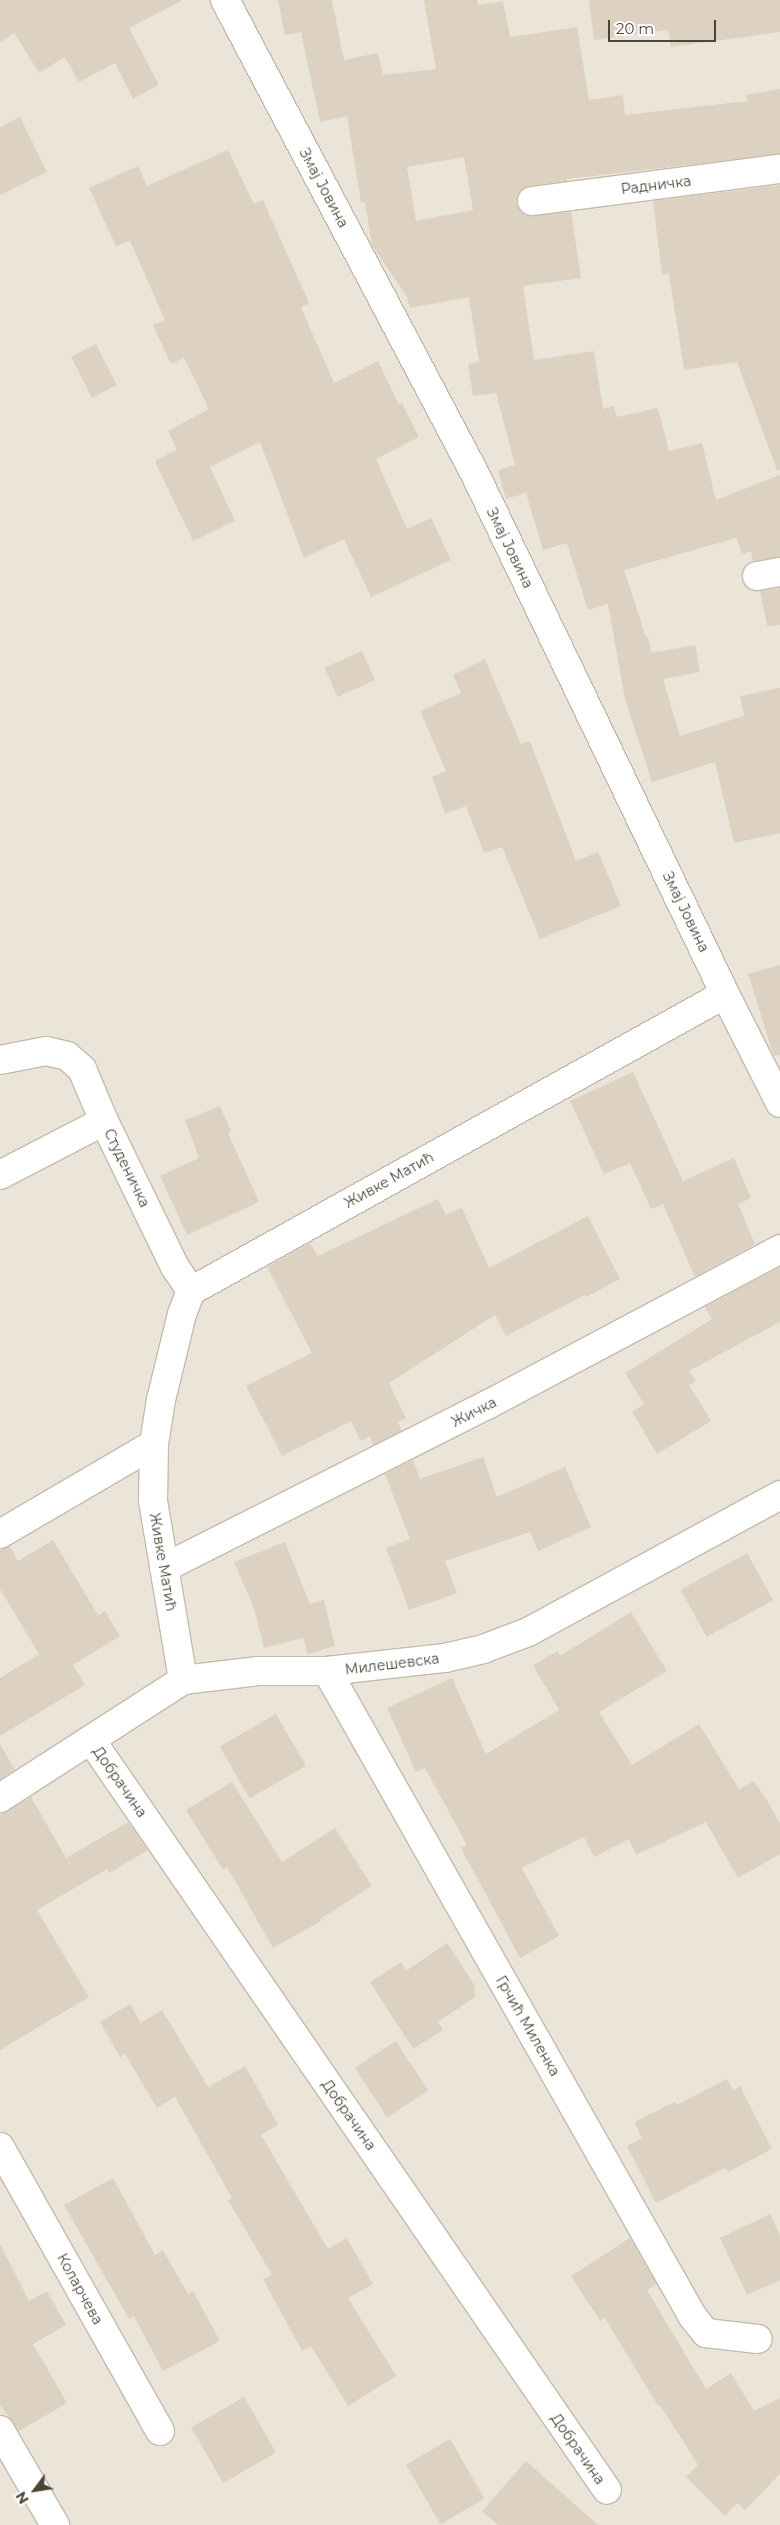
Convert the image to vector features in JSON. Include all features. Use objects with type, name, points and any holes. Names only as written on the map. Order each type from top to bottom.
[{"type":"street","name":"Змај Јовина","points":[[225,0],[474,472],[725,994],[780,1103]]},
{"type":"street","name":"Радничка","points":[[532,201],[780,169]]},
{"type":"street","name":"Живке Матић","points":[[183,1680],[153,1501],[154,1444],[161,1400],[182,1314],[191,1291],[725,994]]},
{"type":"street","points":[[0,1060],[46,1051],[67,1056],[82,1070],[104,1121]]},
{"type":"street","name":"Студеничка","points":[[0,1175],[104,1121],[175,1267],[191,1291]]},
{"type":"street","name":"Жичка","points":[[164,1568],[487,1405],[780,1249]]},
{"type":"street","points":[[0,1534],[154,1444]]},
{"type":"street","name":"Милешевска","points":[[0,1798],[183,1680],[258,1671],[326,1671],[445,1658],[483,1650],[528,1632],[780,1495]]},
{"type":"street","name":"Грчић Миленка","points":[[326,1671],[693,2317],[706,2333],[758,2339]]},
{"type":"street","name":"Добрачина","points":[[91,1740],[607,2490]]},
{"type":"street","name":"Коларчева","points":[[0,2147],[160,2431]]},
{"type":"street","points":[[0,2430],[55,2525]]},
{"type":"shaded area","points":[[0,0],[780,0],[780,2525],[0,2525]]},
{"type":"building","points":[[0,0],[183,0],[129,28],[159,85],[133,99],[115,63],[79,82],[65,57],[39,73],[14,33],[0,42]]},
{"type":"building","points":[[278,0],[332,0],[344,60],[378,53],[383,75],[436,69],[424,0],[477,0],[478,5],[503,1],[510,37],[577,27],[589,100],[623,95],[625,115],[747,101],[746,95],[780,89],[780,154],[567,179],[567,181],[530,186],[522,189],[517,195],[516,203],[520,211],[526,216],[571,212],[581,278],[523,286],[534,360],[594,351],[603,409],[614,406],[617,417],[658,408],[669,451],[702,443],[716,500],[780,475],[780,557],[753,561],[751,551],[743,554],[736,538],[624,570],[646,637],[648,637],[651,653],[695,645],[700,672],[663,679],[680,736],[744,716],[740,696],[780,688],[780,833],[734,843],[715,762],[652,782],[625,699],[608,604],[588,610],[567,543],[543,550],[526,493],[506,499],[498,470],[515,465],[496,393],[473,396],[468,364],[479,362],[469,297],[410,308],[407,297],[372,245],[365,202],[361,202],[347,116],[320,122],[301,32],[285,35]],"holes":[[[464,157],[473,210],[416,221],[407,167]]]},
{"type":"building","points":[[589,0],[780,0],[780,32],[671,47],[668,30],[594,40]]},
{"type":"building","points":[[20,117],[47,172],[0,195],[0,127]]},
{"type":"building","points":[[228,150],[254,204],[263,200],[309,303],[301,307],[334,383],[378,361],[399,405],[402,403],[419,437],[376,459],[407,529],[431,518],[451,560],[371,597],[344,539],[304,558],[260,442],[210,467],[235,521],[193,541],[156,464],[156,460],[177,450],[168,431],[209,409],[184,358],[171,364],[153,325],[165,320],[130,241],[116,246],[89,188],[138,166],[147,186]]},
{"type":"building","points":[[780,185],[780,470],[777,470],[737,362],[684,370],[669,274],[662,275],[653,201]]},
{"type":"building","points":[[96,344],[117,385],[92,398],[71,357]]},
{"type":"building","points":[[780,588],[780,625],[767,626],[760,591]]},
{"type":"building","points":[[362,651],[375,680],[338,697],[325,668]]},
{"type":"building","points":[[485,659],[521,744],[530,741],[576,861],[598,852],[621,906],[540,939],[502,847],[484,853],[466,806],[445,814],[432,777],[446,771],[420,711],[461,693],[453,675]]},
{"type":"building","points":[[780,965],[780,1055],[774,1056],[748,974]]},
{"type":"building","points":[[633,1072],[683,1181],[734,1158],[751,1198],[738,1204],[755,1244],[695,1277],[663,1204],[651,1209],[630,1163],[604,1174],[570,1101]]},
{"type":"building","points":[[220,1106],[231,1132],[228,1133],[259,1202],[187,1235],[160,1176],[199,1158],[185,1120]]},
{"type":"building","points":[[438,1199],[446,1215],[462,1208],[489,1268],[588,1216],[620,1279],[506,1336],[495,1315],[389,1383],[406,1418],[398,1422],[402,1431],[373,1445],[370,1436],[361,1441],[351,1421],[282,1456],[246,1386],[312,1353],[267,1267],[310,1243],[318,1256]]},
{"type":"building","points":[[780,1267],[780,1322],[689,1371],[696,1381],[689,1385],[711,1421],[657,1454],[632,1412],[644,1404],[625,1373],[712,1319],[705,1307]]},
{"type":"building","points":[[483,1457],[497,1497],[565,1467],[591,1527],[538,1551],[530,1532],[445,1561],[457,1593],[409,1610],[386,1548],[410,1539],[385,1474],[413,1460],[420,1479]]},
{"type":"building","points":[[53,1540],[98,1615],[105,1611],[120,1636],[73,1665],[85,1685],[0,1736],[0,1678],[39,1654],[0,1589],[0,1550],[10,1546],[18,1561]]},
{"type":"building","points":[[285,1542],[310,1604],[324,1600],[335,1646],[308,1654],[303,1638],[264,1648],[254,1608],[234,1562]]},
{"type":"building","points":[[747,1553],[773,1600],[707,1637],[681,1590]]},
{"type":"building","points":[[631,1612],[667,1671],[599,1712],[632,1765],[699,1724],[739,1789],[754,1781],[768,1802],[780,1824],[780,1854],[738,1878],[706,1822],[636,1855],[629,1839],[594,1857],[584,1837],[522,1868],[559,1936],[520,1958],[461,1848],[467,1845],[425,1768],[416,1772],[387,1708],[452,1678],[486,1754],[559,1710],[533,1665],[558,1651],[560,1656]]},
{"type":"building","points":[[276,1714],[306,1766],[250,1798],[220,1746]]},
{"type":"building","points":[[0,1744],[15,1770],[0,1779]]},
{"type":"building","points":[[232,1782],[282,1862],[335,1828],[372,1886],[320,1919],[321,1921],[273,1948],[227,1867],[223,1870],[186,1810]]},
{"type":"building","points":[[31,1797],[66,1858],[128,1822],[148,1850],[109,1873],[107,1869],[37,1910],[89,1997],[0,2050],[0,1814]]},
{"type":"building","points":[[447,1943],[475,1986],[475,1997],[438,2022],[443,2030],[413,2049],[370,1982],[401,1962],[406,1971]]},
{"type":"building","points":[[130,2004],[141,2023],[162,2010],[208,2087],[245,2066],[278,2125],[261,2135],[328,2249],[347,2238],[373,2284],[348,2298],[396,2376],[348,2406],[311,2346],[302,2351],[263,2279],[272,2275],[228,2200],[232,2198],[175,2097],[157,2108],[125,2054],[120,2057],[100,2022]]},
{"type":"building","points":[[396,2041],[428,2090],[387,2117],[355,2068]]},
{"type":"building","points":[[727,2079],[733,2090],[740,2086],[772,2149],[728,2172],[725,2168],[656,2203],[627,2146],[642,2138],[634,2122],[675,2102],[676,2105]]},
{"type":"building","points":[[113,2178],[155,2255],[163,2250],[188,2294],[193,2291],[220,2341],[163,2371],[134,2316],[129,2319],[64,2205]]},
{"type":"building","points":[[770,2214],[780,2235],[780,2280],[747,2295],[720,2238]]},
{"type":"building","points":[[630,2238],[657,2284],[647,2290],[706,2389],[731,2373],[754,2411],[780,2398],[780,2474],[745,2510],[737,2503],[725,2516],[686,2477],[698,2465],[660,2405],[658,2406],[605,2318],[600,2321],[571,2276]]},
{"type":"building","points":[[0,2244],[29,2301],[47,2291],[66,2325],[33,2344],[67,2403],[19,2431],[0,2405]]},
{"type":"building","points":[[244,2397],[276,2452],[223,2483],[191,2428]]},
{"type":"building","points":[[450,2439],[484,2499],[440,2524],[406,2464]]},
{"type":"building","points":[[526,2461],[598,2525],[498,2525],[482,2511]]}]
